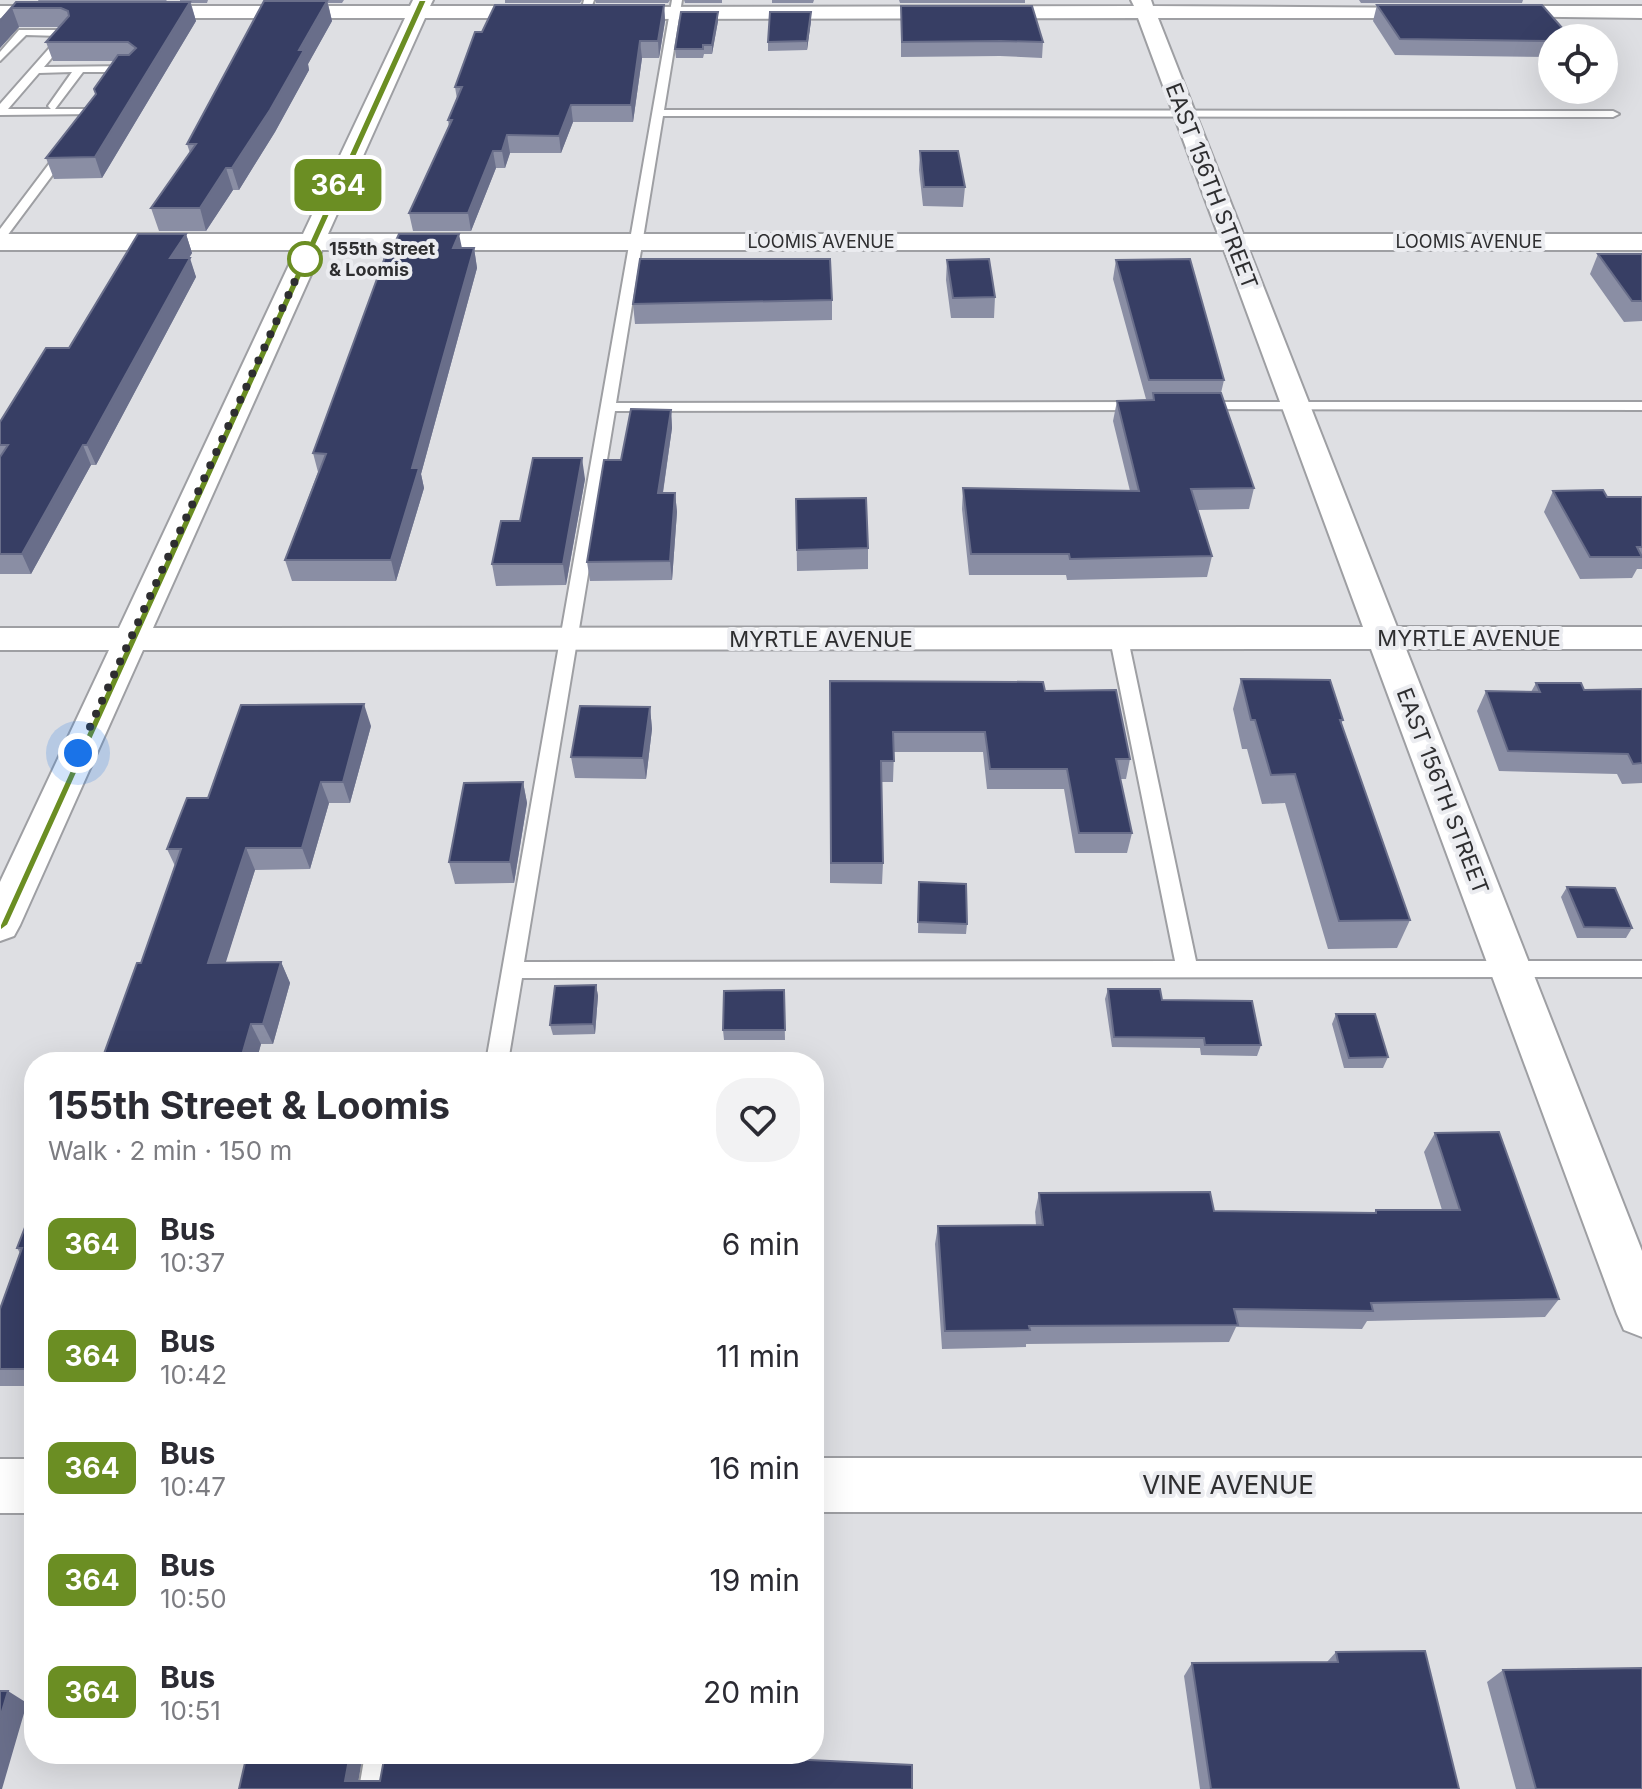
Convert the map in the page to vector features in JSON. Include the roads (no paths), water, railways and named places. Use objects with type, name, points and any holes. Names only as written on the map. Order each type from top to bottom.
[{"type":"street","points":[[120,12],[170,6],[1143,6],[1446,12]]},
{"type":"street","points":[[0,925],[420,6]]},
{"type":"street","name":"EAST 156TH STREET","points":[[1143,6],[1642,1314]]},
{"type":"street","points":[[0,12],[75,12]]},
{"type":"street","points":[[1478,12],[1642,12]]},
{"type":"street","name":"LOOMIS AVENUE","points":[[0,239],[312,242],[1642,242]]},
{"type":"street","name":"MYRTLE AVENUE","points":[[0,639],[1642,638]]},
{"type":"street","name":"VINE AVENUE","points":[[824,1485],[1642,1485]]},
{"type":"street","points":[[0,1486],[24,1486]]},
{"type":"lane","points":[[499,1052],[676,6]]},
{"type":"lane","points":[[0,58],[23,32],[68,33],[0,111]]},
{"type":"lane","points":[[53,106],[80,69]]},
{"type":"lane","points":[[36,70],[134,69]]},
{"type":"lane","points":[[0,111],[94,112],[84,124]]},
{"type":"lane","points":[[658,113],[1613,114]]},
{"type":"lane","points":[[0,239],[75,137]]},
{"type":"lane","points":[[607,407],[1155,406]]},
{"type":"lane","points":[[1186,406],[1642,406]]},
{"type":"lane","points":[[1119,639],[1187,970]]},
{"type":"lane","points":[[513,970],[1642,969]]},
{"type":"lane","points":[[374,1789],[378,1764]]},
{"type":"place","name":"155th Street & Loomis","points":[[305,259]]}]
